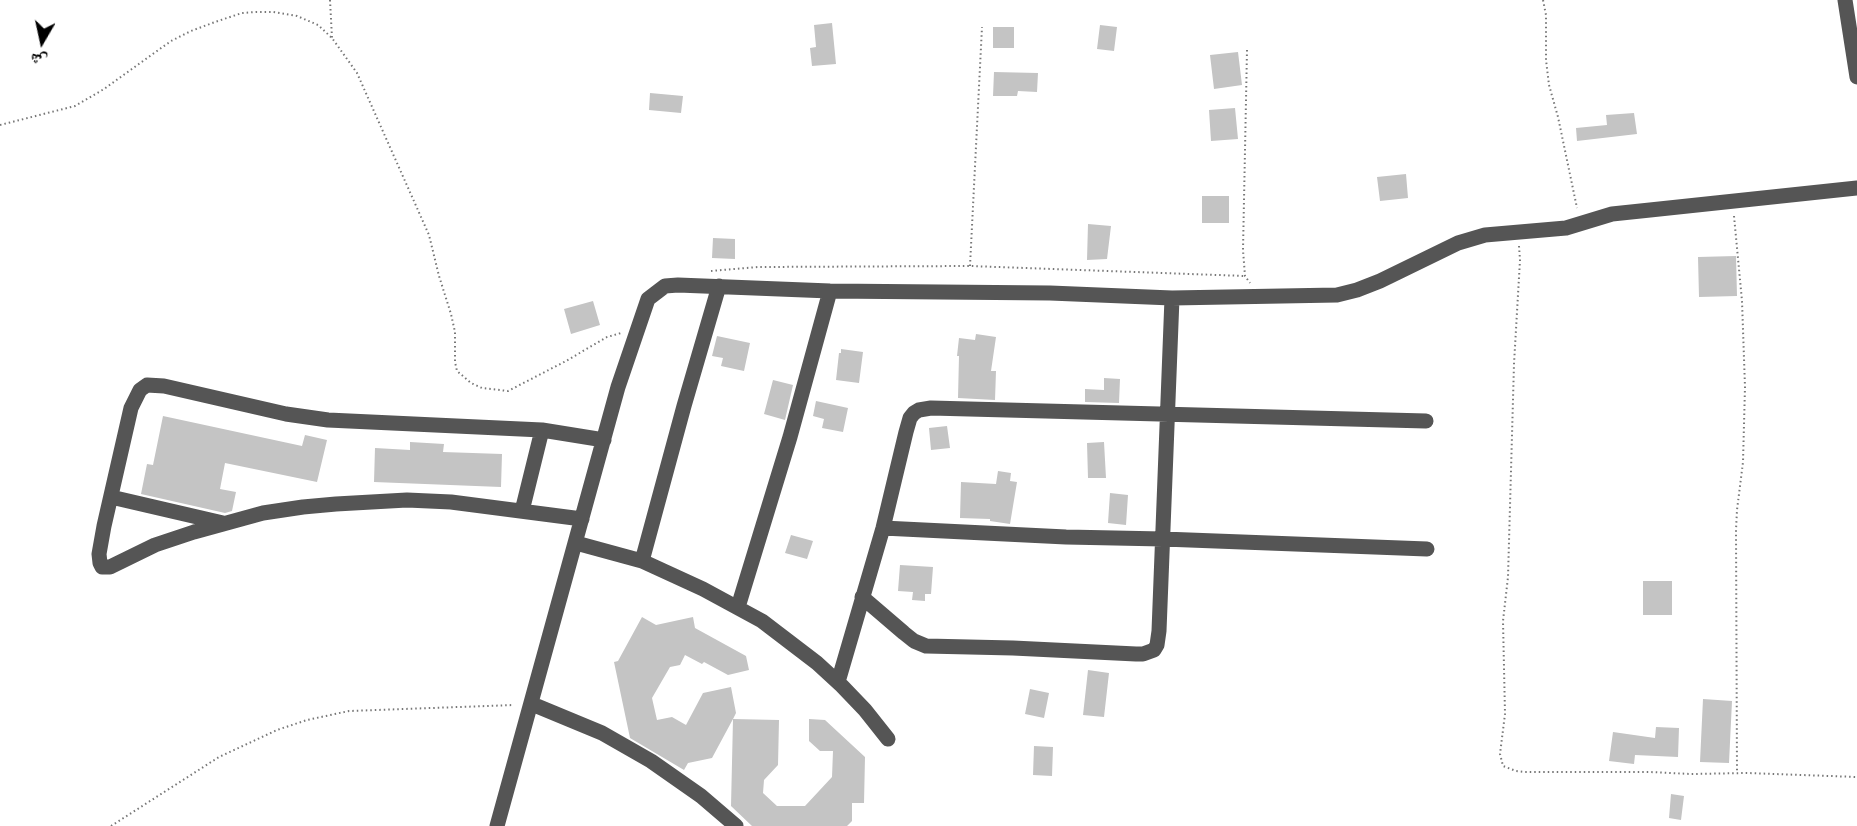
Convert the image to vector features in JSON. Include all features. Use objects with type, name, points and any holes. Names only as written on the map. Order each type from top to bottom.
[{"type":"street","points":[[1845,0],[1857,77]]},
{"type":"street","points":[[497,826],[618,387],[648,299],[665,286],[830,291],[1050,293],[1172,298],[1337,295],[1380,281],[1458,243],[1485,236],[1566,228],[1612,214],[1857,188]]},
{"type":"street","points":[[642,561],[719,286]]},
{"type":"street","points":[[738,607],[790,437],[830,291]]},
{"type":"street","points":[[862,597],[909,637],[926,646],[1143,654],[1154,650],[1158,639],[1172,298]]},
{"type":"street","points":[[582,519],[452,502],[375,501],[263,513],[155,545],[105,568],[100,563],[99,554],[131,408],[140,390],[147,385],[164,386],[286,414],[328,420],[542,430],[604,440]]},
{"type":"street","points":[[838,682],[883,528],[910,418],[924,408],[1426,421]]},
{"type":"street","points":[[522,511],[542,430]]},
{"type":"street","points":[[111,497],[226,524]]},
{"type":"street","points":[[883,528],[1066,537],[1427,549]]},
{"type":"street","points":[[576,543],[642,561],[762,621],[790,641],[838,682],[865,710],[888,739]]},
{"type":"street","points":[[532,704],[602,733],[651,761],[701,796],[736,826]]},
{"type":"path","points":[[330,0],[332,38]]},
{"type":"path","points":[[1543,0],[1546,15],[1546,60],[1549,85],[1580,223]]},
{"type":"path","points":[[0,125],[75,106],[191,30],[242,13],[273,12],[297,16],[318,25],[332,38],[357,73],[429,235],[455,332],[454,363],[457,371],[471,383],[482,388],[508,391],[607,337],[637,328]]},
{"type":"path","points":[[970,266],[982,27]]},
{"type":"path","points":[[1247,50],[1243,217],[1245,276],[1261,297]]},
{"type":"path","points":[[1733,201],[1742,301],[1744,376],[1743,462],[1736,530],[1737,773]]},
{"type":"path","points":[[1518,233],[1520,261],[1514,364],[1508,577],[1503,621],[1505,714],[1500,754],[1503,766],[1524,772],[1737,773],[1857,777]]},
{"type":"path","points":[[703,271],[758,267],[970,266],[1245,276]]},
{"type":"path","points":[[111,826],[219,757],[277,730],[307,720],[349,711],[532,704]]},
{"type":"building","points":[[832,23],[836,64],[812,66],[810,48],[816,47],[814,25]]},
{"type":"building","points":[[1100,25],[1117,27],[1114,51],[1097,49]]},
{"type":"building","points":[[993,27],[1014,27],[1014,48],[993,48]]},
{"type":"building","points":[[1238,52],[1242,85],[1214,89],[1210,55]]},
{"type":"building","points":[[994,72],[1038,73],[1037,92],[1018,91],[1017,96],[993,96]]},
{"type":"building","points":[[650,93],[683,96],[681,113],[649,110]]},
{"type":"building","points":[[1235,108],[1238,139],[1211,141],[1209,110]]},
{"type":"building","points":[[1634,113],[1637,134],[1577,141],[1576,128],[1607,125],[1606,115]]},
{"type":"building","points":[[1406,174],[1408,198],[1380,201],[1377,177]]},
{"type":"building","points":[[1202,196],[1229,196],[1229,223],[1202,223]]},
{"type":"building","points":[[1088,224],[1111,226],[1107,259],[1087,260]]},
{"type":"building","points":[[713,238],[735,239],[735,259],[712,258]]},
{"type":"building","points":[[1736,256],[1737,296],[1699,297],[1698,257]]},
{"type":"building","points":[[593,301],[600,325],[571,334],[564,309]]},
{"type":"building","points":[[976,334],[996,337],[991,371],[996,371],[995,400],[958,398],[959,338],[975,340]]},
{"type":"building","points":[[717,336],[750,343],[744,371],[721,366],[723,358],[712,356]]},
{"type":"building","points":[[841,349],[863,352],[859,383],[836,380]]},
{"type":"building","points":[[1104,378],[1120,379],[1119,403],[1085,402],[1085,389],[1104,390]]},
{"type":"building","points":[[773,380],[793,385],[785,420],[764,414]]},
{"type":"building","points":[[816,401],[848,408],[843,432],[822,428],[824,419],[813,416]]},
{"type":"building","points":[[163,416],[302,446],[305,435],[327,440],[317,482],[225,463],[220,489],[236,492],[232,511],[225,513],[141,494],[147,464],[153,465]]},
{"type":"building","points":[[947,426],[950,448],[931,450],[929,428]]},
{"type":"building","points":[[410,442],[444,444],[443,452],[502,454],[501,487],[374,482],[375,448],[410,450]]},
{"type":"building","points":[[1104,442],[1106,478],[1088,478],[1087,443]]},
{"type":"building","points":[[998,471],[1011,473],[1010,481],[1017,482],[1010,524],[990,521],[990,519],[960,518],[961,482],[996,484]]},
{"type":"building","points":[[1110,493],[1128,495],[1126,525],[1108,523]]},
{"type":"building","points":[[791,535],[813,541],[807,559],[785,553]]},
{"type":"building","points":[[900,565],[933,567],[931,594],[925,594],[925,601],[912,600],[913,592],[898,591]]},
{"type":"building","points":[[1643,581],[1672,581],[1672,615],[1643,615]]},
{"type":"building","points":[[642,617],[656,625],[693,617],[695,628],[746,656],[749,670],[728,675],[685,655],[680,665],[670,667],[652,698],[657,720],[672,717],[686,725],[703,693],[731,687],[736,713],[712,758],[688,763],[684,770],[630,738],[614,662],[618,661]]},
{"type":"building","points":[[1088,670],[1109,673],[1104,717],[1083,715]]},
{"type":"building","points":[[1030,689],[1049,693],[1044,718],[1025,714]]},
{"type":"building","points":[[1703,699],[1732,701],[1729,763],[1700,762]]},
{"type":"building","points":[[733,719],[779,720],[778,765],[764,780],[763,793],[777,806],[805,806],[832,777],[833,751],[820,751],[809,741],[809,719],[825,720],[865,757],[864,803],[852,803],[852,821],[847,826],[752,826],[731,806]]},
{"type":"building","points":[[1656,727],[1679,728],[1678,757],[1635,755],[1634,764],[1609,761],[1613,732],[1655,738]]},
{"type":"building","points":[[1034,746],[1053,747],[1052,776],[1033,775]]},
{"type":"building","points":[[1671,794],[1684,796],[1681,820],[1669,818]]}]
